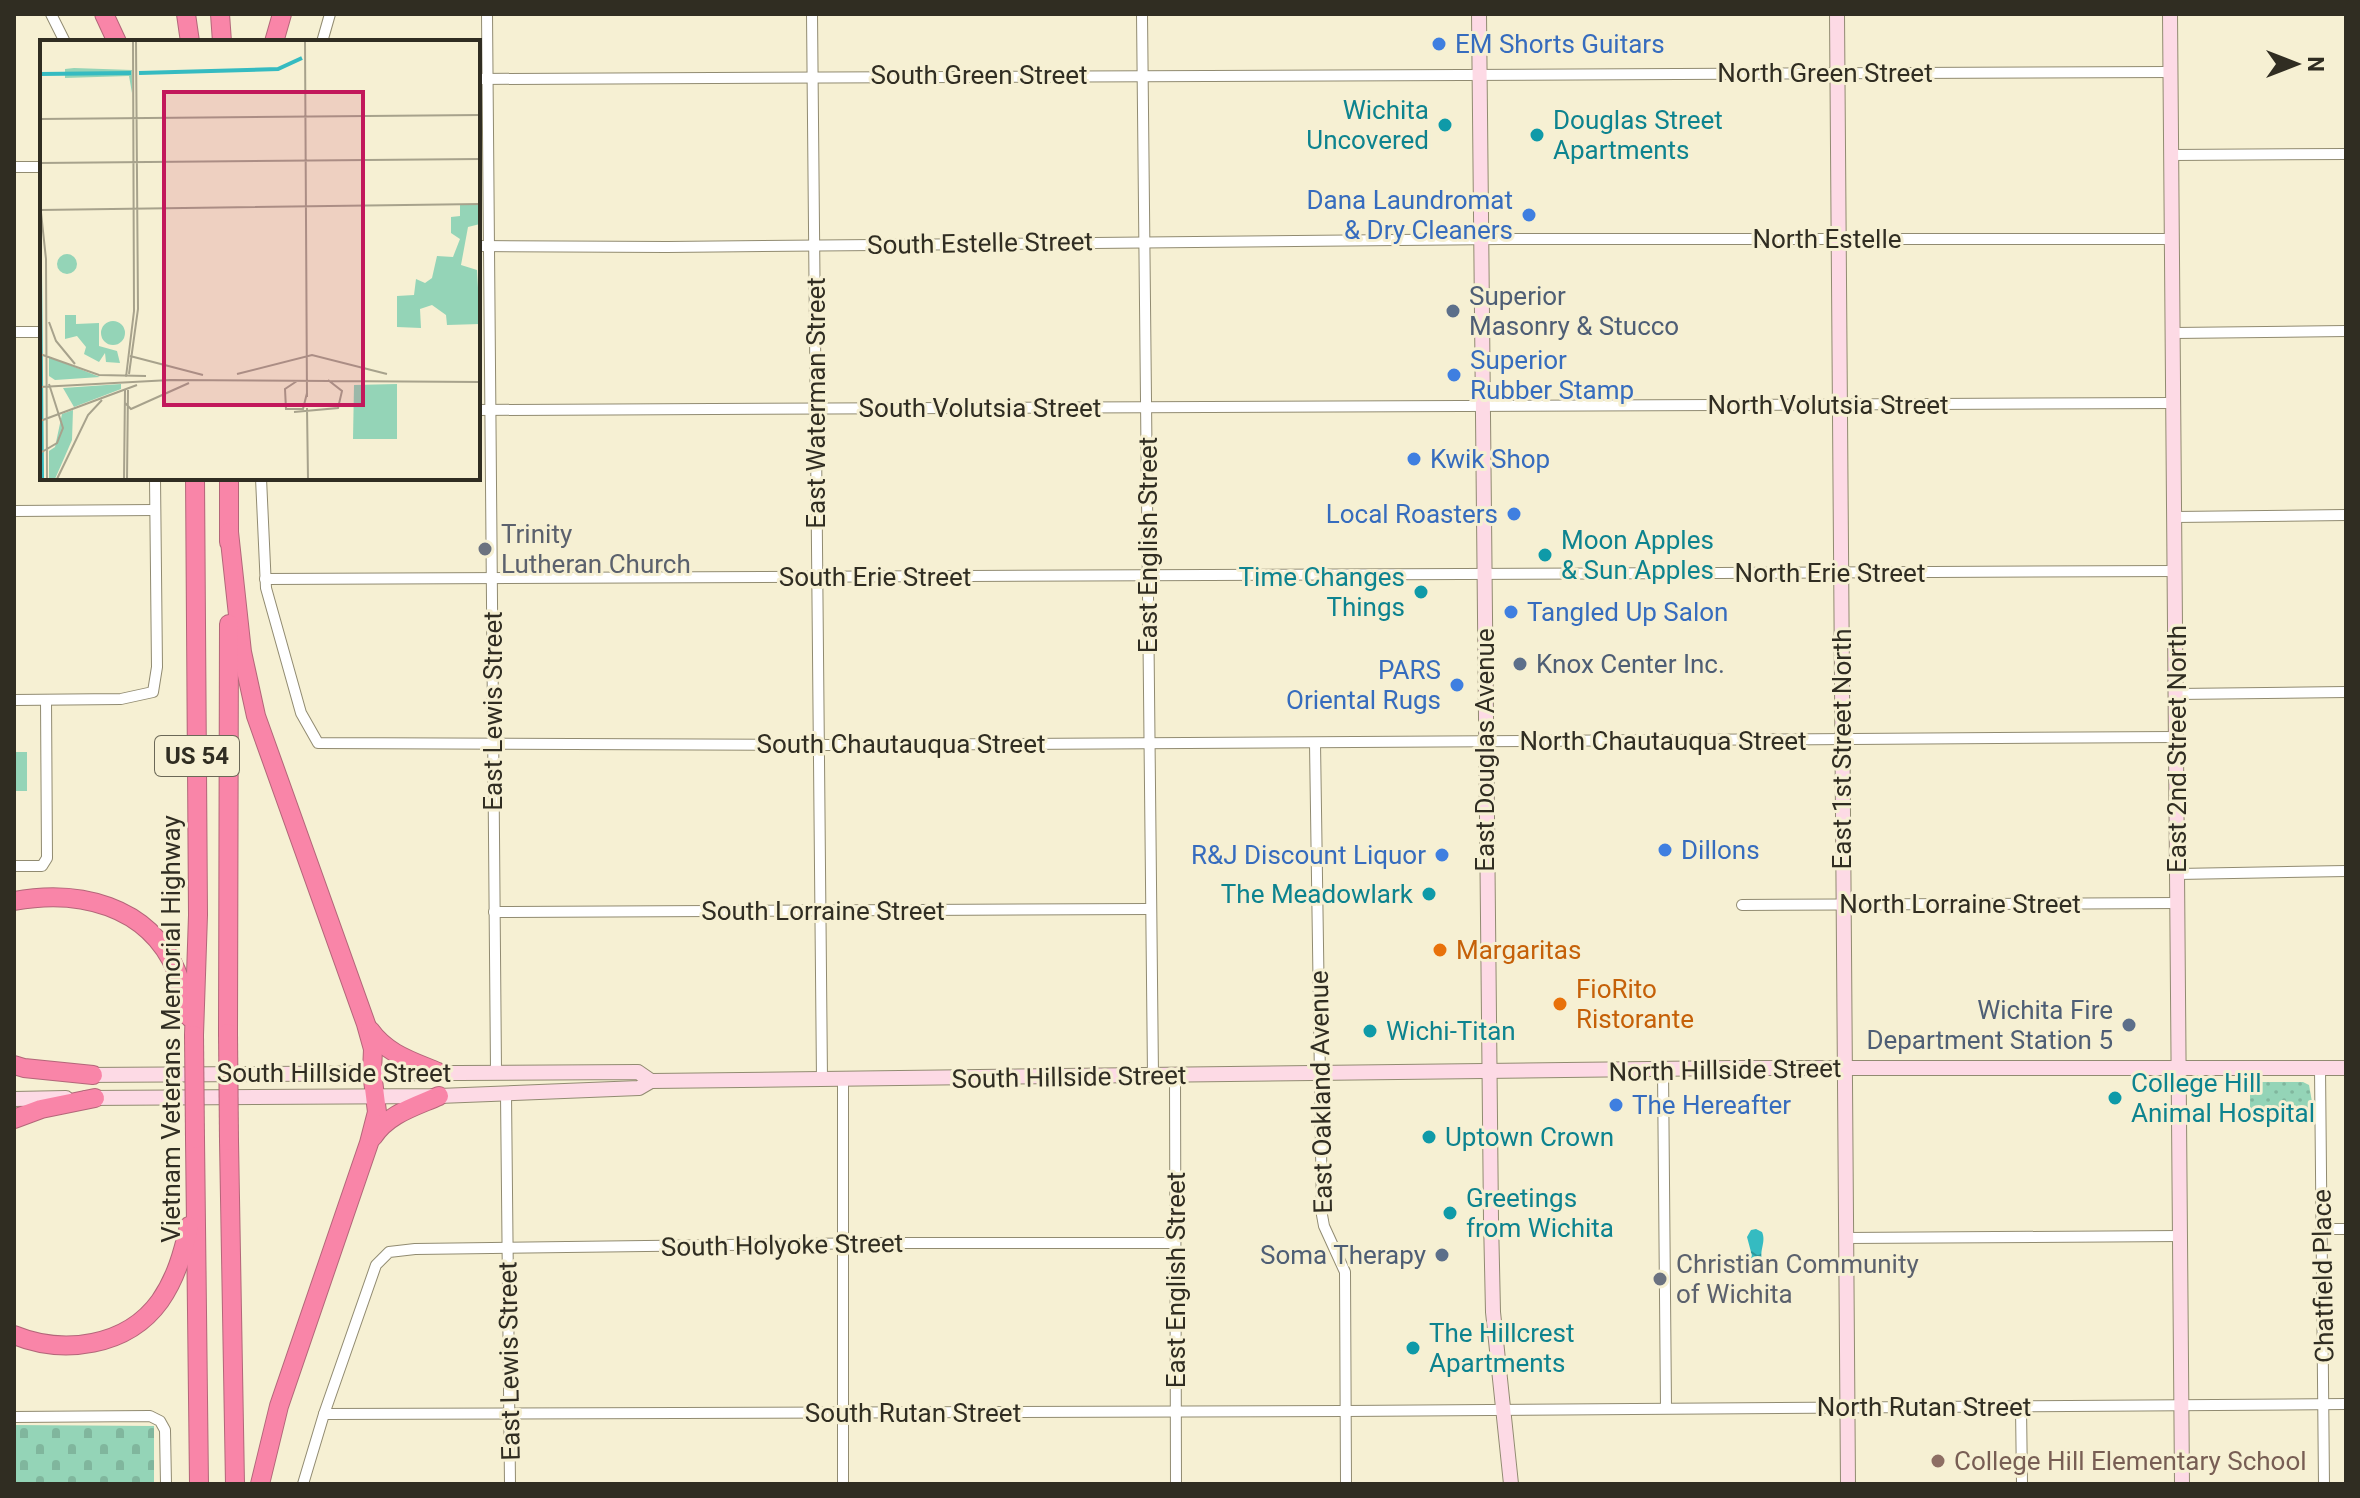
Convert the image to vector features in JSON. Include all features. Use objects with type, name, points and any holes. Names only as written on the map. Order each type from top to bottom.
[{"type":"highway","points":[[104,14],[116,40]]},
{"type":"highway","points":[[187,14],[190,40]]},
{"type":"highway","points":[[220,14],[222,40]]},
{"type":"highway","points":[[275,40],[282,14]]},
{"type":"highway","name":"Vietnam Veterans Memorial Highway","points":[[195,480],[198,915],[194,1035],[199,1484]]},
{"type":"highway","name":"US 54","points":[[229,480],[228,1033],[235,1484]]},
{"type":"highway","points":[[229,532],[242,652],[256,716],[366,1024],[373,1049],[372,1072],[377,1112],[279,1406],[260,1484]]},
{"type":"highway","points":[[14,901],[34,897],[83,899],[123,910],[153,934],[176,969],[194,1035]]},
{"type":"highway","points":[[366,1024],[379,1042],[395,1054],[438,1072]]},
{"type":"highway","points":[[14,1065],[93,1075]]},
{"type":"highway","points":[[369,1143],[381,1125],[395,1115],[439,1096]]},
{"type":"highway","points":[[14,1119],[41,1109],[95,1098]]},
{"type":"highway","points":[[14,1335],[45,1345],[77,1345],[104,1340],[132,1327],[159,1302],[174,1275],[195,1200]]},
{"type":"main road","name":"East Douglas Avenue","points":[[1479,14],[1488,1073],[1493,1312],[1511,1484]]},
{"type":"main road","name":"East 1st Street North","points":[[1837,14],[1848,1484]]},
{"type":"main road","name":"East 2nd Street North","points":[[2170,14],[2182,1484]]},
{"type":"main road","name":"North Hillside Street","points":[[1488,1073],[1844,1068],[2346,1068]]},
{"type":"main road","name":"South Hillside Street","points":[[14,1075],[638,1072],[651,1081]]},
{"type":"main road","name":"South Hillside Street","points":[[14,1099],[439,1096],[639,1088],[651,1081],[1488,1073]]},
{"type":"street","points":[[51,14],[64,40]]},
{"type":"street","points":[[323,40],[330,14]]},
{"type":"street","name":"East Lewis Street","points":[[487,14],[483,79],[483,246],[490,410],[496,1071]]},
{"type":"street","name":"East Waterman Street","points":[[812,14],[822,1080]]},
{"type":"street","name":"East English Street","points":[[1142,14],[1153,1076]]},
{"type":"street","name":"North Green Street","points":[[1480,74],[2171,72]]},
{"type":"street","name":"South Green Street","points":[[483,79],[1480,74]]},
{"type":"street","points":[[2172,155],[2346,154]]},
{"type":"street","points":[[14,167],[40,167]]},
{"type":"street","name":"North Estelle","points":[[1481,239],[2173,239]]},
{"type":"street","name":"South Estelle Street","points":[[483,246],[1481,239]]},
{"type":"street","points":[[2174,333],[2346,331]]},
{"type":"street","points":[[14,332],[40,332]]},
{"type":"street","name":"North Volutsia Street","points":[[1483,405],[2174,403]]},
{"type":"street","name":"South Volutsia Street","points":[[480,410],[1483,405]]},
{"type":"street","points":[[14,700],[121,699],[153,692],[157,667],[155,480]]},
{"type":"street","points":[[261,480],[265,579]]},
{"type":"street","points":[[14,511],[155,510]]},
{"type":"street","points":[[2175,517],[2346,515]]},
{"type":"street","name":"North Erie Street","points":[[1484,572],[2176,571]]},
{"type":"street","name":"South Erie Street","points":[[265,579],[1484,572]]},
{"type":"street","name":"South Chautauqua Street","points":[[265,579],[301,713],[318,743],[819,745],[1485,742]]},
{"type":"street","points":[[2177,694],[2346,692]]},
{"type":"street","points":[[14,866],[42,866],[47,858],[46,700]]},
{"type":"street","name":"North Chautauqua Street","points":[[1485,742],[2177,737]]},
{"type":"street","name":"East Oakland Avenue","points":[[1315,743],[1322,1215],[1345,1272],[1346,1484]]},
{"type":"street","points":[[2178,874],[2346,871]]},
{"type":"street","name":"North Lorraine Street","points":[[1742,905],[2178,903]]},
{"type":"street","name":"South Lorraine Street","points":[[494,912],[1151,909]]},
{"type":"street","name":"Chatfield Place","points":[[2320,1068],[2324,1484]]},
{"type":"street","points":[[1663,1070],[1666,1408]]},
{"type":"street","name":"East English Street","points":[[1175,1075],[1176,1484]]},
{"type":"street","points":[[843,1080],[843,1484]]},
{"type":"street","name":"East Lewis Street","points":[[506,1094],[510,1484]]},
{"type":"street","points":[[2322,1229],[2346,1229]]},
{"type":"street","points":[[1845,1238],[2181,1236]]},
{"type":"street","name":"South Holyoke Street","points":[[324,1414],[376,1265],[389,1252],[415,1249],[842,1244],[1175,1243]]},
{"type":"street","name":"North Rutan Street","points":[[1502,1410],[2346,1404]]},
{"type":"street","points":[[2021,1407],[2022,1484]]},
{"type":"street","name":"South Rutan Street","points":[[324,1414],[1502,1410]]},
{"type":"street","points":[[303,1484],[324,1414]]},
{"type":"street","points":[[14,1417],[150,1416],[160,1421],[165,1430],[166,1484]]},
{"type":"green space","points":[[14,752],[27,752],[27,791],[14,791]]},
{"type":"green space","points":[[2250,1082],[2303,1082],[2309,1085],[2314,1113],[2250,1114]]},
{"type":"green space","points":[[14,1425],[154,1426],[154,1484],[14,1484]]},
{"type":"water","points":[[1756,1229],[1763,1236],[1761,1255],[1764,1264],[1756,1270],[1747,1265],[1751,1252],[1747,1237],[1751,1230]]},
{"type":"place","name":"EM Shorts Guitars","points":[[1439,44]]},
{"type":"place","name":"Wichita Uncovered","points":[[1445,125]]},
{"type":"place","name":"Douglas Street Apartments","points":[[1537,135]]},
{"type":"place","name":"Dana Laundromat & Dry Cleaners","points":[[1529,215]]},
{"type":"place","name":"Superior Masonry & Stucco","points":[[1453,311]]},
{"type":"place","name":"Superior Rubber Stamp","points":[[1454,375]]},
{"type":"place","name":"Kwik Shop","points":[[1414,459]]},
{"type":"place","name":"Local Roasters","points":[[1514,514]]},
{"type":"place","name":"Trinity Lutheran Church","points":[[485,549]]},
{"type":"place","name":"Moon Apples & Sun Apples","points":[[1545,555]]},
{"type":"place","name":"Time Changes Things","points":[[1421,592]]},
{"type":"place","name":"Tangled Up Salon","points":[[1511,612]]},
{"type":"place","name":"Knox Center Inc.","points":[[1520,664]]},
{"type":"place","name":"PARS Oriental Rugs","points":[[1457,685]]},
{"type":"place","name":"Dillons","points":[[1665,850]]},
{"type":"place","name":"R&J Discount Liquor","points":[[1442,855]]},
{"type":"place","name":"The Meadowlark","points":[[1429,894]]},
{"type":"place","name":"Margaritas","points":[[1440,950]]},
{"type":"place","name":"FioRito Ristorante","points":[[1560,1004]]},
{"type":"place","name":"Wichita Fire Department Station 5","points":[[2129,1025]]},
{"type":"place","name":"Wichi-Titan","points":[[1370,1031]]},
{"type":"place","name":"College Hill Animal Hospital","points":[[2115,1098]]},
{"type":"place","name":"The Hereafter","points":[[1616,1105]]},
{"type":"place","name":"Uptown Crown","points":[[1429,1137]]},
{"type":"place","name":"Greetings from Wichita","points":[[1450,1213]]},
{"type":"place","name":"Soma Therapy","points":[[1442,1255]]},
{"type":"place","name":"Christian Community of Wichita","points":[[1660,1279]]},
{"type":"place","name":"The Hillcrest Apartments","points":[[1413,1348]]},
{"type":"place","name":"College Hill Elementary School","points":[[1938,1461]]}]
